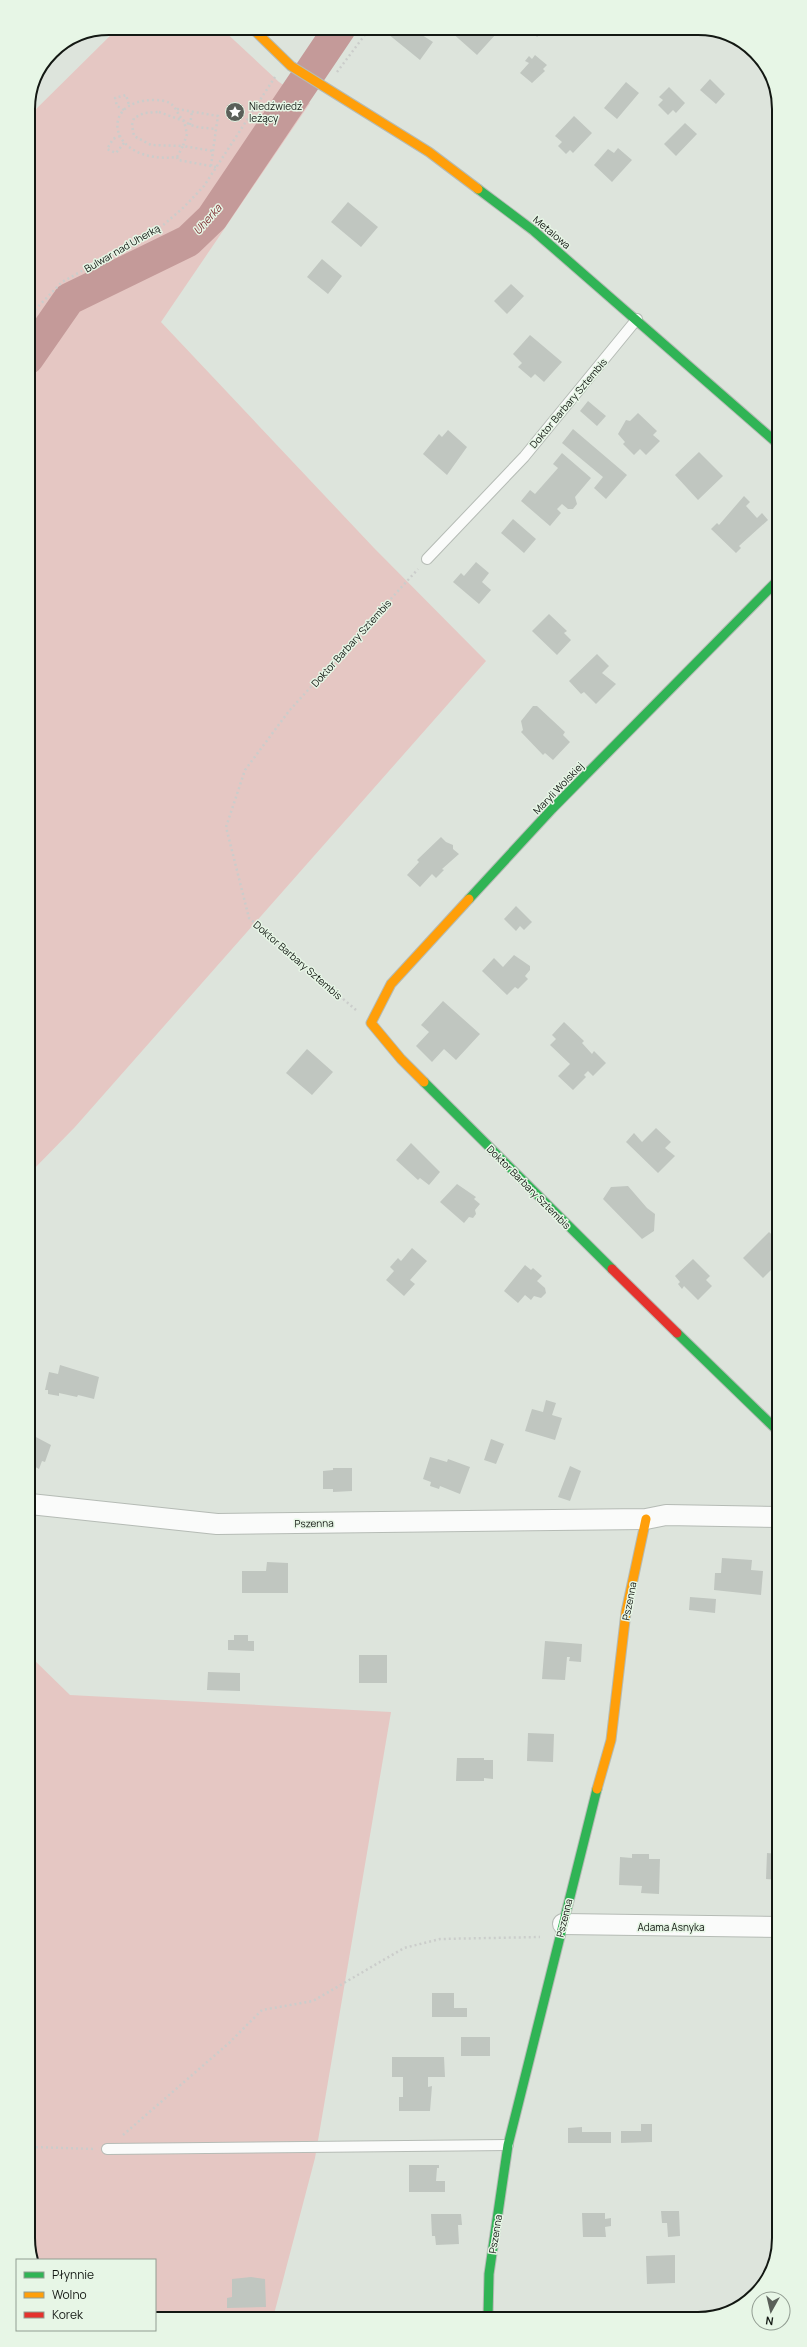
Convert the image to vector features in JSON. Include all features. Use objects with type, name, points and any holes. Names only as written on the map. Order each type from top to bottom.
[{"type":"street","name":"Metalowa","points":[[259,35],[291,66],[321,87],[435,157],[534,231],[637,319],[772,439]]},
{"type":"street","name":"Maryli Wolskiej","points":[[371,1024],[391,984],[552,809],[772,586]]},
{"type":"street","name":"Doktor Barbary Sztembis","points":[[371,1024],[401,1059],[665,1322],[772,1425]]},
{"type":"street","name":"Pszenna","points":[[35,1505],[217,1524],[646,1519],[666,1515],[772,1517]]},
{"type":"street","name":"Pszenna","points":[[488,2312],[488,2274],[508,2145],[611,1740],[626,1612],[646,1519]]},
{"type":"street","name":"Adama Asnyka","points":[[563,1924],[772,1927]]},
{"type":"lane","name":"Doktor Barbary Sztembis","points":[[428,559],[524,457],[637,319]]},
{"type":"lane","points":[[107,2149],[508,2145]]},
{"type":"path","points":[[321,87],[364,35]]},
{"type":"path","name":"Bulwar nad Uherką","points":[[35,310],[62,282],[161,227],[204,186],[277,74]]},
{"type":"path","points":[[124,110],[117,106],[115,98],[126,95],[129,105]]},
{"type":"path","points":[[176,157],[183,146],[187,134],[184,121],[177,109],[171,103],[154,100],[129,105],[124,110],[119,117],[120,136],[124,143],[136,153],[144,156],[165,158],[176,157],[178,160],[216,167]]},
{"type":"path","points":[[177,109],[218,116],[211,166]]},
{"type":"path","points":[[190,125],[192,111]]},
{"type":"path","points":[[213,151],[183,146],[144,143],[134,136],[132,125],[134,118],[152,112],[166,114],[190,125],[216,129]]},
{"type":"path","points":[[120,136],[113,139],[107,149],[116,153],[124,143]]},
{"type":"path","name":"Doktor Barbary Sztembis","points":[[371,1024],[249,918],[226,827],[245,770],[289,711],[428,559]]},
{"type":"path","points":[[35,2147],[107,2149],[229,2043],[262,2010],[313,2001],[404,1948],[440,1939],[537,1938],[563,1924]]},
{"type":"shaded area","points":[[111,35],[229,35],[279,82],[310,103],[161,322],[374,548],[486,661],[75,1127],[35,1168],[35,110]]},
{"type":"shaded area","points":[[35,1661],[70,1695],[391,1712],[315,2158],[275,2312],[156,2312],[156,2259],[39,2259],[35,2238]]},
{"type":"building","points":[[389,35],[422,35],[433,42],[420,60]]},
{"type":"building","points":[[454,35],[495,35],[477,55]]},
{"type":"building","points":[[535,55],[547,65],[543,69],[545,71],[532,83],[520,73],[529,63],[525,61],[529,56],[532,59]]},
{"type":"building","points":[[710,79],[725,94],[716,104],[700,90]]},
{"type":"building","points":[[626,82],[639,93],[617,119],[604,108]]},
{"type":"building","points":[[669,87],[685,103],[676,113],[673,110],[668,115],[658,105],[663,100],[659,97]]},
{"type":"building","points":[[574,116],[592,133],[573,153],[570,150],[566,154],[558,146],[562,142],[555,136]]},
{"type":"building","points":[[685,123],[697,134],[676,156],[664,144]]},
{"type":"building","points":[[618,148],[632,160],[612,182],[594,165],[608,149],[614,153]]},
{"type":"building","points":[[348,202],[378,227],[361,247],[331,222]]},
{"type":"building","points":[[322,259],[342,276],[328,294],[307,277]]},
{"type":"building","points":[[511,284],[524,296],[507,314],[494,301]]},
{"type":"building","points":[[530,335],[562,362],[544,382],[535,374],[531,378],[518,367],[522,363],[513,354]]},
{"type":"building","points":[[588,401],[606,416],[597,426],[580,411]]},
{"type":"building","points":[[638,413],[657,431],[653,435],[660,441],[646,455],[640,449],[634,455],[623,444],[625,442],[618,434],[626,420],[630,421]]},
{"type":"building","points":[[573,429],[627,475],[606,499],[594,488],[603,477],[562,443]]},
{"type":"building","points":[[448,430],[467,447],[447,475],[423,454],[439,434],[442,437]]},
{"type":"building","points":[[699,452],[723,476],[698,500],[675,475]]},
{"type":"building","points":[[562,453],[591,478],[575,497],[577,504],[573,509],[568,509],[562,504],[557,509],[561,513],[550,526],[521,501],[530,490],[535,494],[558,468],[553,464]]},
{"type":"building","points":[[744,496],[750,502],[746,506],[757,518],[762,513],[768,520],[739,546],[741,548],[736,553],[711,529],[717,523],[719,525]]},
{"type":"building","points":[[513,519],[536,539],[524,553],[501,533]]},
{"type":"building","points":[[476,562],[489,573],[482,582],[491,590],[479,604],[453,582],[461,573],[464,576]]},
{"type":"building","points":[[549,614],[567,631],[564,633],[571,640],[557,655],[532,631]]},
{"type":"building","points":[[597,654],[609,666],[602,673],[616,684],[596,704],[584,692],[581,694],[569,681]]},
{"type":"building","points":[[533,706],[537,706],[565,732],[563,735],[570,742],[553,760],[545,753],[543,755],[521,732],[523,730],[521,721]]},
{"type":"building","points":[[441,837],[446,842],[453,845],[453,849],[459,854],[442,869],[444,870],[436,878],[432,874],[420,887],[407,875],[419,862],[417,860]]},
{"type":"building","points":[[516,906],[532,922],[524,930],[520,926],[516,931],[504,919]]},
{"type":"building","points":[[514,955],[530,966],[530,970],[525,976],[528,979],[518,989],[515,987],[507,995],[482,971],[494,958],[503,967]]},
{"type":"building","points":[[443,1001],[480,1034],[456,1060],[444,1049],[432,1062],[416,1046],[429,1032],[421,1025]]},
{"type":"building","points":[[564,1022],[584,1041],[582,1043],[592,1054],[594,1051],[606,1063],[593,1076],[588,1071],[584,1075],[586,1077],[573,1090],[558,1076],[570,1064],[550,1045],[556,1039],[552,1035]]},
{"type":"building","points":[[307,1049],[333,1072],[312,1095],[286,1073]]},
{"type":"building","points":[[656,1128],[671,1142],[665,1148],[675,1156],[658,1173],[626,1142],[634,1133],[642,1142]]},
{"type":"building","points":[[411,1143],[440,1172],[429,1185],[420,1178],[418,1180],[396,1160]]},
{"type":"building","points":[[457,1184],[476,1197],[474,1199],[480,1204],[475,1210],[476,1214],[473,1218],[469,1217],[464,1223],[440,1202]]},
{"type":"building","points":[[628,1186],[647,1208],[655,1214],[654,1231],[642,1239],[603,1199],[611,1187]]},
{"type":"building","points":[[769,1232],[772,1235],[772,1269],[763,1278],[743,1258]]},
{"type":"building","points":[[412,1248],[427,1261],[410,1280],[415,1284],[404,1296],[386,1280],[394,1271],[390,1267],[398,1258],[401,1261]]},
{"type":"building","points":[[693,1259],[710,1276],[706,1280],[712,1286],[698,1300],[684,1286],[682,1289],[678,1284],[680,1282],[675,1276]]},
{"type":"building","points":[[525,1265],[531,1270],[533,1268],[542,1276],[537,1281],[545,1288],[546,1293],[541,1298],[534,1296],[531,1300],[525,1295],[518,1303],[504,1291]]},
{"type":"building","points":[[60,1365],[99,1377],[94,1399],[78,1395],[77,1397],[59,1393],[59,1396],[48,1394],[48,1390],[45,1390],[49,1372],[58,1374]]},
{"type":"building","points":[[546,1400],[556,1403],[552,1415],[562,1418],[555,1440],[525,1431],[532,1409],[543,1412]]},
{"type":"building","points":[[35,1437],[51,1445],[45,1462],[42,1461],[39,1469],[35,1467]]},
{"type":"building","points":[[491,1439],[504,1444],[496,1464],[484,1460]]},
{"type":"building","points":[[430,1457],[447,1462],[448,1459],[470,1467],[460,1494],[440,1486],[439,1489],[430,1486],[431,1482],[423,1479]]},
{"type":"building","points":[[570,1466],[581,1471],[570,1501],[558,1497]]},
{"type":"building","points":[[333,1468],[352,1468],[352,1491],[333,1492],[333,1489],[323,1489],[323,1471],[333,1470]]},
{"type":"building","points":[[722,1558],[752,1560],[751,1570],[763,1571],[761,1595],[714,1590],[715,1573],[721,1573]]},
{"type":"building","points":[[267,1562],[288,1563],[288,1593],[242,1593],[242,1571],[266,1571]]},
{"type":"building","points":[[690,1597],[716,1599],[715,1613],[689,1610]]},
{"type":"building","points":[[234,1635],[248,1635],[248,1641],[254,1641],[254,1651],[228,1650],[228,1640],[234,1640]]},
{"type":"building","points":[[545,1641],[582,1644],[581,1662],[569,1661],[570,1657],[567,1657],[565,1680],[542,1679]]},
{"type":"building","points":[[359,1655],[387,1655],[387,1683],[359,1683]]},
{"type":"building","points":[[208,1672],[240,1673],[240,1691],[207,1690]]},
{"type":"building","points":[[528,1733],[554,1734],[553,1762],[527,1761]]},
{"type":"building","points":[[457,1758],[484,1758],[484,1760],[493,1760],[493,1779],[484,1778],[484,1781],[456,1781]]},
{"type":"building","points":[[767,1853],[772,1853],[772,1879],[766,1879]]},
{"type":"building","points":[[632,1854],[649,1854],[649,1859],[660,1859],[659,1894],[641,1893],[642,1886],[619,1885],[620,1857],[632,1858]]},
{"type":"building","points":[[432,1993],[454,1993],[454,2008],[467,2008],[467,2017],[432,2017]]},
{"type":"building","points":[[461,2037],[490,2037],[490,2056],[461,2056]]},
{"type":"building","points":[[392,2057],[444,2057],[445,2077],[428,2077],[428,2087],[432,2086],[430,2111],[399,2111],[399,2097],[403,2097],[403,2077],[392,2077]]},
{"type":"building","points":[[641,2124],[652,2124],[652,2142],[621,2143],[621,2131],[641,2131]]},
{"type":"building","points":[[582,2127],[582,2132],[611,2132],[611,2143],[568,2143],[568,2128]]},
{"type":"building","points":[[409,2165],[439,2165],[439,2168],[437,2168],[436,2181],[445,2181],[445,2192],[409,2192]]},
{"type":"building","points":[[661,2211],[679,2211],[680,2236],[668,2237],[667,2223],[662,2223]]},
{"type":"building","points":[[582,2213],[605,2213],[605,2219],[611,2218],[611,2226],[605,2227],[606,2237],[583,2237]]},
{"type":"building","points":[[431,2214],[461,2214],[462,2225],[458,2225],[459,2244],[436,2245],[435,2236],[432,2236]]},
{"type":"building","points":[[675,2255],[675,2283],[647,2284],[646,2256]]},
{"type":"building","points":[[251,2277],[265,2279],[266,2307],[227,2308],[227,2298],[232,2297],[232,2279]]},
{"type":"waterway","name":"Uherka","points":[[35,348],[69,299],[188,241],[212,218],[335,35]]},
{"type":"traffic: fast","points":[[478,189],[534,231],[772,439]]},
{"type":"traffic: fast","points":[[469,899],[552,809],[772,586]]},
{"type":"traffic: fast","points":[[424,1082],[612,1269]]},
{"type":"traffic: fast","points":[[677,1333],[772,1425]]},
{"type":"traffic: fast","points":[[488,2312],[489,2274],[508,2145],[597,1789]]},
{"type":"traffic: slow","points":[[259,35],[291,66],[429,152],[478,189]]},
{"type":"traffic: slow","points":[[424,1082],[401,1059],[371,1023],[391,984],[469,899]]},
{"type":"traffic: slow","points":[[597,1789],[611,1740],[626,1612],[646,1519]]},
{"type":"traffic: jam","points":[[612,1269],[677,1333]]},
{"type":"place","name":"Niedźwiedź leżący","points":[[235,112]]}]
